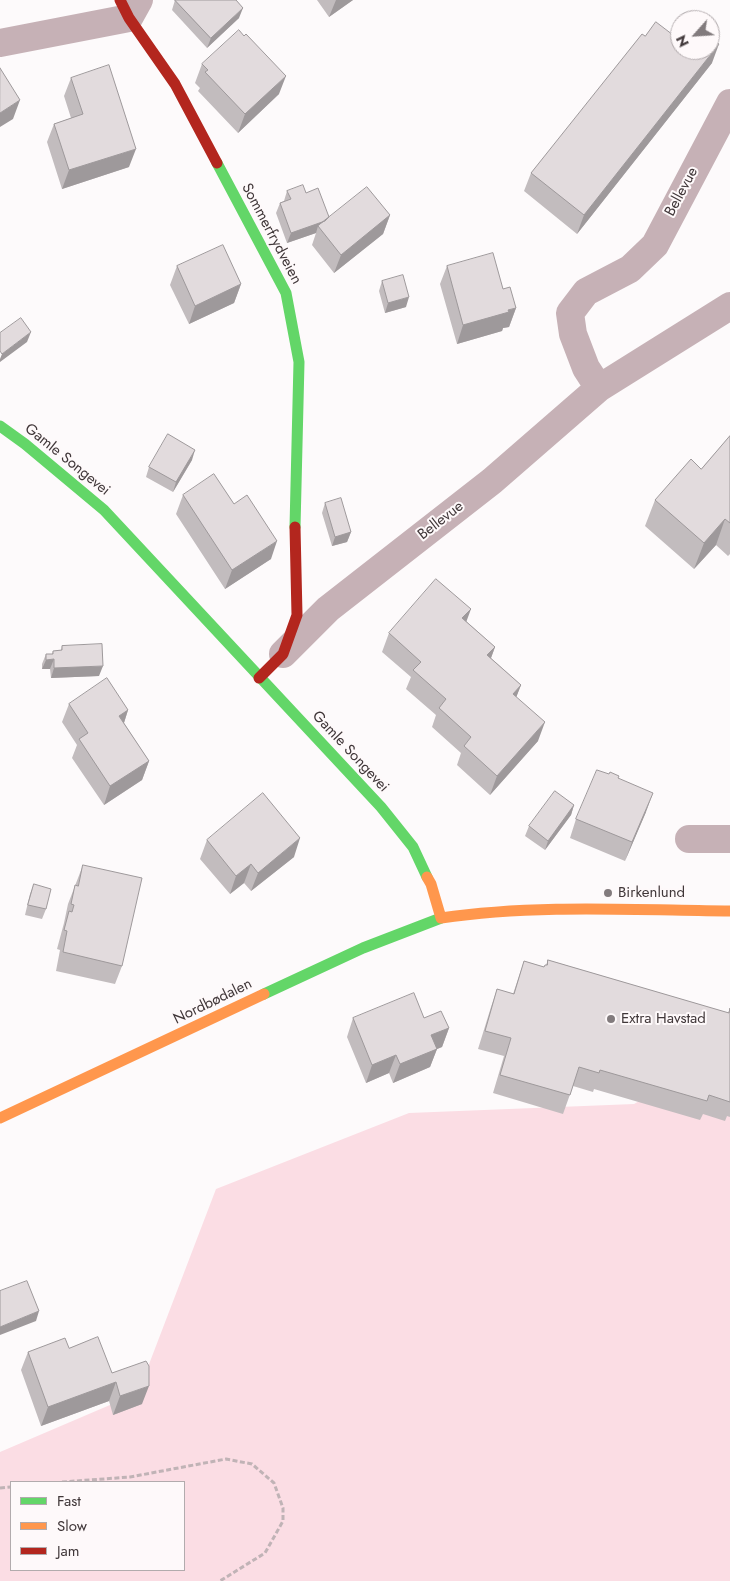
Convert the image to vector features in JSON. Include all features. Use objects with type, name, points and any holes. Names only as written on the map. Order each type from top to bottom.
[{"type":"street","points":[[0,43],[129,6]]},
{"type":"street","name":"Sommerfrydveien","points":[[129,6],[175,84],[286,293],[299,362],[294,509],[296,615],[283,654],[259,678]]},
{"type":"street","name":"Bellevue","points":[[599,388],[586,368],[573,334],[570,313],[586,292],[630,269],[655,245],[730,103]]},
{"type":"street","name":"Bellevue","points":[[283,654],[328,609],[492,482],[599,388],[730,306]]},
{"type":"street","name":"Gamle Songevei","points":[[0,426],[26,444],[104,510],[381,807],[413,847],[431,884],[441,918]]},
{"type":"street","points":[[689,839],[730,839]]},
{"type":"street","points":[[441,918],[481,912],[538,909],[730,911]]},
{"type":"street","name":"Nordbødalen","points":[[0,1118],[368,945],[403,930],[441,918]]},
{"type":"path","points":[[73,1481],[130,1476],[226,1459],[252,1464],[274,1483],[283,1508],[282,1522],[265,1553],[220,1581]]},
{"type":"shaded area","points":[[730,1051],[730,1581],[0,1581],[0,1452],[138,1393],[216,1189],[409,1113],[634,1104]]},
{"type":"building","points":[[175,0],[236,0],[243,8],[211,38]]},
{"type":"building","points":[[656,22],[670,33],[670,60],[706,60],[584,215],[531,173],[642,34],[645,36]]},
{"type":"building","points":[[239,30],[244,36],[246,34],[286,76],[245,114],[205,72],[208,70],[202,64]]},
{"type":"building","points":[[109,65],[136,149],[69,170],[54,124],[83,114],[71,78]]},
{"type":"building","points":[[0,68],[20,100],[0,113]]},
{"type":"building","points":[[303,185],[306,193],[318,188],[329,217],[325,221],[291,233],[280,203],[291,199],[287,191]]},
{"type":"building","points":[[367,187],[390,215],[341,255],[318,226]]},
{"type":"building","points":[[223,245],[241,284],[195,306],[177,266]]},
{"type":"building","points":[[493,253],[503,289],[510,287],[516,308],[508,310],[509,312],[463,325],[447,266]]},
{"type":"building","points":[[403,275],[409,297],[388,303],[382,281]]},
{"type":"building","points":[[21,318],[31,332],[2,354],[0,351],[0,333]]},
{"type":"building","points":[[168,434],[195,450],[176,482],[149,467]]},
{"type":"building","points":[[730,436],[730,523],[725,519],[704,543],[655,500],[691,459],[701,469]]},
{"type":"building","points":[[214,474],[234,504],[247,495],[277,541],[232,570],[183,495]]},
{"type":"building","points":[[341,498],[351,532],[335,537],[325,503]]},
{"type":"building","points":[[436,579],[471,609],[462,618],[495,647],[487,655],[521,685],[513,694],[545,722],[497,776],[464,746],[471,737],[439,708],[446,699],[413,670],[421,662],[389,633]]},
{"type":"building","points":[[102,644],[103,666],[54,668],[54,659],[46,660],[46,654],[53,654],[53,651],[62,650],[62,646]]},
{"type":"building","points":[[107,678],[128,710],[119,716],[149,761],[110,786],[79,739],[88,733],[69,704]]},
{"type":"building","points":[[597,770],[609,774],[610,772],[619,776],[618,778],[653,793],[632,842],[576,819]]},
{"type":"building","points":[[555,791],[574,805],[548,841],[529,826]]},
{"type":"building","points":[[263,793],[300,838],[258,873],[251,864],[236,876],[207,840]]},
{"type":"building","points":[[83,865],[142,878],[122,966],[63,952],[67,931],[64,930],[69,911],[72,912],[74,905],[71,904],[75,885],[78,886]]},
{"type":"building","points":[[34,884],[51,889],[46,909],[28,905]]},
{"type":"building","points":[[548,960],[729,1013],[730,1008],[730,1102],[709,1095],[707,1101],[600,1070],[599,1073],[579,1067],[570,1095],[500,1075],[511,1038],[485,1031],[497,989],[514,994],[524,961],[544,967],[547,965]]},
{"type":"building","points":[[414,993],[424,1018],[441,1011],[449,1028],[431,1035],[437,1049],[400,1064],[396,1055],[372,1065],[353,1018]]},
{"type":"building","points":[[27,1281],[39,1311],[0,1327],[0,1291]]},
{"type":"building","points":[[98,1337],[112,1373],[146,1361],[149,1366],[149,1386],[120,1396],[116,1382],[48,1407],[28,1352],[65,1338],[69,1348]]},
{"type":"traffic: fast","points":[[217,163],[286,293],[299,362],[295,527]]},
{"type":"traffic: fast","points":[[0,426],[25,444],[104,510],[381,807],[413,847],[427,877]]},
{"type":"traffic: fast","points":[[264,994],[363,948],[441,918]]},
{"type":"traffic: slow","points":[[427,877],[431,884],[441,918],[549,909],[730,911]]},
{"type":"traffic: slow","points":[[0,1118],[264,994]]},
{"type":"traffic: jam","points":[[120,0],[129,18],[175,84],[217,163]]},
{"type":"traffic: jam","points":[[259,678],[283,654],[297,615],[295,527]]},
{"type":"place","name":"Birkenlund","points":[[608,893]]},
{"type":"place","name":"Extra Havstad","points":[[611,1019]]}]
